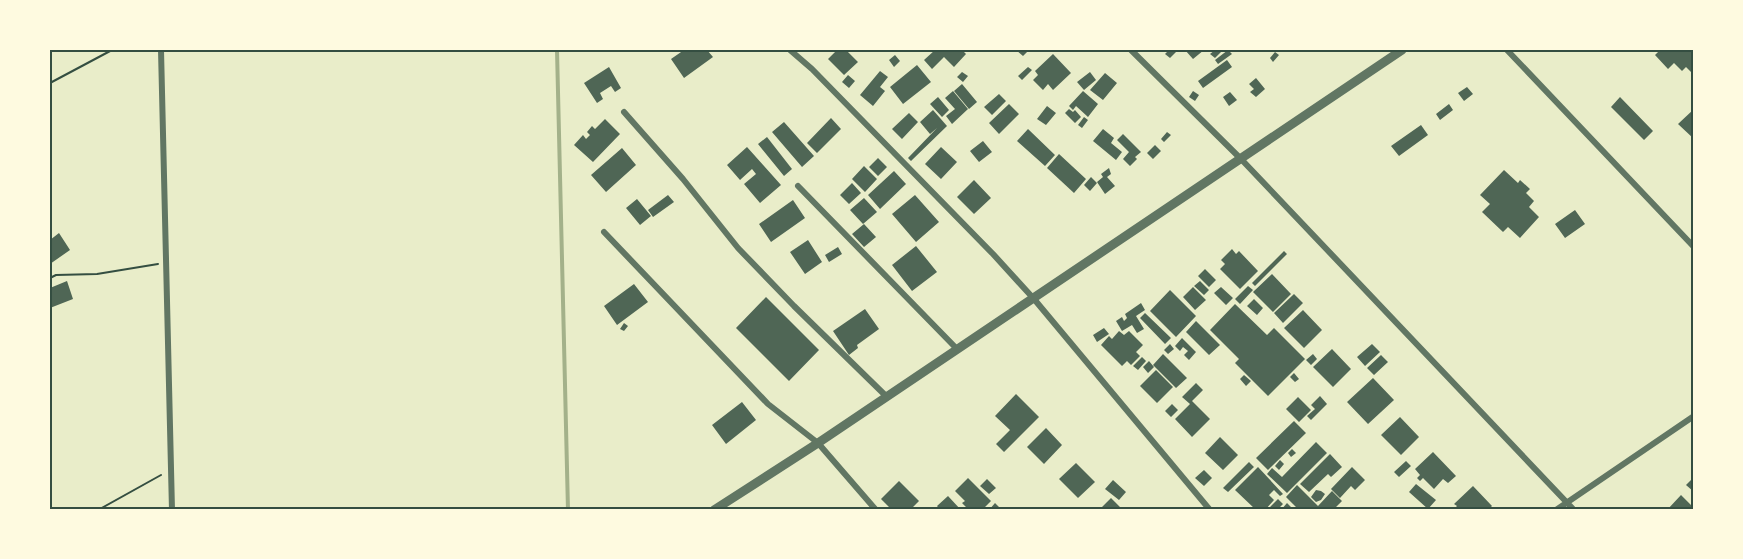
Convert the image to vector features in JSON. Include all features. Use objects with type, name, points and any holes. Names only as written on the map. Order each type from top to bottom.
[{"type":"street","points":[[161,50],[172,510]]},
{"type":"street","points":[[790,50],[812,69],[1034,299],[1210,510]]},
{"type":"street","points":[[1131,50],[1241,159],[1574,510]]},
{"type":"street","points":[[714,510],[819,443],[1402,50]]},
{"type":"street","points":[[1507,50],[1694,247]]},
{"type":"street","points":[[624,112],[683,178],[738,248],[887,397]]},
{"type":"street","points":[[798,186],[957,349]]},
{"type":"street","points":[[604,232],[768,404],[819,443],[876,510]]},
{"type":"street","points":[[1556,510],[1694,416]]},
{"type":"path","points":[[50,83],[112,50]]},
{"type":"path","points":[[50,278],[56,275],[97,274],[166,262]]},
{"type":"path","points":[[98,510],[172,469]]},
{"type":"building","points":[[684,50],[707,50],[713,57],[684,78],[671,59]]},
{"type":"building","points":[[837,50],[846,50],[858,62],[844,75],[828,59]]},
{"type":"building","points":[[935,50],[962,50],[966,54],[954,67],[944,57],[932,69],[924,60]]},
{"type":"building","points":[[1016,50],[1029,50],[1023,56]]},
{"type":"building","points":[[1169,50],[1178,50],[1170,58],[1165,54]]},
{"type":"building","points":[[1185,50],[1204,50],[1193,59]]},
{"type":"building","points":[[1215,50],[1223,50],[1215,58],[1210,54]]},
{"type":"building","points":[[1228,50],[1232,54],[1218,64],[1215,60]]},
{"type":"building","points":[[1660,50],[1694,50],[1694,75],[1686,67],[1682,71],[1674,63],[1668,69],[1655,55]]},
{"type":"building","points":[[1275,52],[1279,55],[1273,62],[1270,58]]},
{"type":"building","points":[[1053,54],[1071,73],[1053,90],[1048,84],[1043,90],[1033,80],[1038,75],[1035,71]]},
{"type":"building","points":[[895,55],[900,61],[894,67],[889,60]]},
{"type":"building","points":[[1227,60],[1232,67],[1203,88],[1198,81]]},
{"type":"building","points":[[917,65],[931,82],[903,104],[890,87]]},
{"type":"building","points":[[609,67],[621,88],[615,92],[611,86],[600,93],[603,99],[597,103],[584,83]]},
{"type":"building","points":[[1028,67],[1032,70],[1022,80],[1018,76]]},
{"type":"building","points":[[880,71],[888,77],[880,87],[885,91],[873,106],[860,95]]},
{"type":"building","points":[[962,72],[968,76],[963,82],[957,77]]},
{"type":"building","points":[[1090,72],[1096,80],[1084,90],[1077,82]]},
{"type":"building","points":[[1105,73],[1117,83],[1103,100],[1090,90]]},
{"type":"building","points":[[848,75],[855,81],[849,88],[842,82]]},
{"type":"building","points":[[1256,78],[1265,89],[1256,97],[1250,92],[1254,89],[1249,84]]},
{"type":"building","points":[[962,84],[977,102],[969,109],[954,91]]},
{"type":"building","points":[[1467,87],[1473,94],[1464,101],[1458,93]]},
{"type":"building","points":[[953,91],[968,109],[952,124],[946,116],[955,109],[945,98]]},
{"type":"building","points":[[1083,91],[1098,104],[1088,117],[1076,106],[1073,110],[1069,106]]},
{"type":"building","points":[[1193,91],[1199,95],[1195,101],[1189,97]]},
{"type":"building","points":[[1230,92],[1237,100],[1229,106],[1223,97]]},
{"type":"building","points":[[999,94],[1006,101],[992,115],[984,107]]},
{"type":"building","points":[[938,97],[949,110],[942,117],[930,104]]},
{"type":"building","points":[[1620,97],[1653,131],[1644,140],[1611,107]]},
{"type":"building","points":[[1009,104],[1019,114],[999,134],[989,123]]},
{"type":"building","points":[[1449,104],[1453,110],[1440,120],[1436,114]]},
{"type":"building","points":[[1047,106],[1056,113],[1046,125],[1037,119]]},
{"type":"building","points":[[1069,109],[1073,112],[1075,110],[1081,117],[1075,123],[1065,113]]},
{"type":"building","points":[[1694,109],[1694,139],[1678,124]]},
{"type":"building","points":[[933,110],[947,126],[911,161],[908,158],[937,128],[930,134],[920,122]]},
{"type":"building","points":[[909,113],[918,122],[902,139],[892,129]]},
{"type":"building","points":[[1084,117],[1088,120],[1082,128],[1078,125]]},
{"type":"building","points":[[831,118],[841,129],[817,153],[807,143]]},
{"type":"building","points":[[605,119],[620,134],[593,162],[574,145],[583,135],[586,139],[590,135],[587,132],[592,126],[595,129]]},
{"type":"building","points":[[784,122],[814,156],[802,167],[772,132]]},
{"type":"building","points":[[1421,125],[1428,135],[1399,156],[1391,146]]},
{"type":"building","points":[[1028,129],[1055,155],[1045,166],[1017,141]]},
{"type":"building","points":[[1103,129],[1114,138],[1111,143],[1122,152],[1116,160],[1093,141]]},
{"type":"building","points":[[1167,132],[1171,135],[1164,142],[1161,139]]},
{"type":"building","points":[[1123,134],[1141,152],[1130,166],[1123,159],[1129,152],[1117,140]]},
{"type":"building","points":[[767,137],[792,169],[784,176],[758,144]]},
{"type":"building","points":[[983,141],[992,152],[979,162],[970,151]]},
{"type":"building","points":[[1155,145],[1161,151],[1153,159],[1147,153]]},
{"type":"building","points":[[747,147],[781,185],[760,203],[744,184],[756,174],[752,169],[740,180],[727,165]]},
{"type":"building","points":[[941,147],[957,162],[941,179],[925,164]]},
{"type":"building","points":[[622,148],[636,165],[606,192],[591,175]]},
{"type":"building","points":[[1059,154],[1086,179],[1074,193],[1047,168]]},
{"type":"building","points":[[878,158],[887,167],[878,176],[869,167]]},
{"type":"building","points":[[864,166],[877,179],[865,192],[852,179]]},
{"type":"building","points":[[1109,168],[1111,174],[1107,177],[1115,186],[1105,194],[1097,182],[1103,177],[1101,174]]},
{"type":"building","points":[[1504,170],[1518,183],[1520,180],[1530,189],[1526,193],[1534,201],[1529,207],[1539,217],[1520,238],[1508,227],[1503,232],[1482,212],[1490,204],[1480,195]]},
{"type":"building","points":[[894,171],[906,184],[880,209],[868,195]]},
{"type":"building","points":[[1091,177],[1097,183],[1090,191],[1084,185]]},
{"type":"building","points":[[974,180],[991,198],[974,214],[957,197]]},
{"type":"building","points":[[852,183],[861,193],[849,204],[840,195]]},
{"type":"building","points":[[668,195],[674,202],[653,217],[648,210]]},
{"type":"building","points":[[915,195],[939,222],[916,242],[892,214]]},
{"type":"building","points":[[864,198],[877,212],[863,224],[850,210]]},
{"type":"building","points":[[637,199],[651,216],[640,225],[626,208]]},
{"type":"building","points":[[793,200],[805,218],[771,242],[759,224]]},
{"type":"building","points":[[1575,210],[1585,224],[1565,238],[1555,224]]},
{"type":"building","points":[[864,224],[876,237],[864,247],[852,234]]},
{"type":"building","points":[[59,233],[70,250],[50,264],[50,240]]},
{"type":"building","points":[[808,240],[822,262],[805,274],[790,252]]},
{"type":"building","points":[[916,246],[937,272],[912,291],[892,265]]},
{"type":"building","points":[[838,247],[842,254],[829,262],[825,255]]},
{"type":"building","points":[[1232,249],[1236,254],[1239,251],[1258,271],[1240,289],[1220,269],[1225,264],[1221,260]]},
{"type":"building","points":[[1284,251],[1287,254],[1255,286],[1252,283]]},
{"type":"building","points":[[1205,269],[1216,280],[1209,287],[1198,276]]},
{"type":"building","points":[[1272,274],[1291,294],[1273,312],[1253,292]]},
{"type":"building","points":[[67,281],[73,299],[50,308],[50,288]]},
{"type":"building","points":[[1200,281],[1209,290],[1204,295],[1194,286]]},
{"type":"building","points":[[634,284],[648,302],[617,325],[604,306]]},
{"type":"building","points":[[1248,286],[1253,290],[1240,304],[1235,299]]},
{"type":"building","points":[[1193,287],[1206,300],[1195,310],[1183,297]]},
{"type":"building","points":[[1221,287],[1233,298],[1226,305],[1214,293]]},
{"type":"building","points":[[1170,290],[1196,316],[1176,337],[1150,311]]},
{"type":"building","points":[[1294,294],[1303,303],[1283,323],[1274,313]]},
{"type":"building","points":[[766,297],[819,350],[789,381],[736,328]]},
{"type":"building","points":[[1254,299],[1263,308],[1257,315],[1247,306]]},
{"type":"building","points":[[1141,303],[1145,310],[1136,316],[1144,329],[1137,333],[1132,325],[1122,331],[1116,321],[1122,317],[1124,321],[1127,318],[1125,314]]},
{"type":"building","points":[[1235,304],[1267,335],[1274,328],[1305,359],[1268,396],[1235,363],[1239,359],[1210,330]]},
{"type":"building","points":[[865,309],[879,329],[857,345],[858,348],[849,355],[833,331]]},
{"type":"building","points":[[1303,310],[1322,330],[1304,348],[1284,328]]},
{"type":"building","points":[[1145,313],[1171,338],[1165,344],[1140,318]]},
{"type":"building","points":[[1196,321],[1220,345],[1209,355],[1186,332]]},
{"type":"building","points":[[624,323],[628,326],[624,331],[620,329]]},
{"type":"building","points":[[1104,328],[1109,334],[1097,342],[1093,335]]},
{"type":"building","points":[[1119,331],[1124,335],[1129,331],[1143,345],[1136,352],[1140,356],[1131,365],[1127,361],[1122,366],[1101,345],[1109,336],[1112,339]]},
{"type":"building","points":[[1182,338],[1196,352],[1189,360],[1184,355],[1188,351],[1183,347],[1180,351],[1175,346]]},
{"type":"building","points":[[1170,344],[1174,349],[1168,354],[1164,350]]},
{"type":"building","points":[[1372,344],[1380,352],[1365,366],[1357,357]]},
{"type":"building","points":[[1332,349],[1351,369],[1333,387],[1313,367]]},
{"type":"building","points":[[1163,354],[1187,378],[1176,388],[1153,365]]},
{"type":"building","points":[[1313,354],[1317,359],[1311,365],[1306,360]]},
{"type":"building","points":[[1381,355],[1388,362],[1374,375],[1367,368]]},
{"type":"building","points":[[1142,357],[1146,361],[1138,370],[1133,366]]},
{"type":"building","points":[[1149,361],[1154,367],[1148,373],[1143,367]]},
{"type":"building","points":[[1156,370],[1173,387],[1157,403],[1140,386]]},
{"type":"building","points":[[1294,373],[1299,379],[1295,382],[1290,377]]},
{"type":"building","points":[[1244,375],[1251,381],[1246,386],[1240,379]]},
{"type":"building","points":[[1373,378],[1394,400],[1368,424],[1347,402]]},
{"type":"building","points":[[1196,383],[1203,390],[1192,401],[1210,419],[1192,437],[1175,419],[1190,404],[1182,397]]},
{"type":"building","points":[[1016,394],[1039,417],[1004,452],[996,444],[1010,430],[995,416]]},
{"type":"building","points":[[1320,396],[1327,404],[1311,420],[1307,416],[1315,409],[1311,405]]},
{"type":"building","points":[[1298,397],[1311,410],[1299,422],[1286,409]]},
{"type":"building","points":[[742,402],[756,420],[726,444],[712,425]]},
{"type":"building","points":[[1172,404],[1178,410],[1171,417],[1165,411]]},
{"type":"building","points":[[1400,417],[1419,437],[1401,455],[1381,435]]},
{"type":"building","points":[[1294,421],[1306,433],[1268,470],[1256,458]]},
{"type":"building","points":[[1046,428],[1062,445],[1044,464],[1027,447]]},
{"type":"building","points":[[1220,437],[1238,455],[1223,470],[1205,453]]},
{"type":"building","points":[[1316,442],[1327,453],[1287,493],[1267,474],[1272,468],[1282,477]]},
{"type":"building","points":[[1292,449],[1296,453],[1291,457],[1288,453]]},
{"type":"building","points":[[1433,452],[1456,476],[1448,483],[1443,479],[1434,489],[1423,478],[1420,481],[1417,478],[1420,475],[1415,469]]},
{"type":"building","points":[[1330,454],[1342,467],[1331,477],[1328,474],[1309,492],[1300,484]]},
{"type":"building","points":[[1280,460],[1284,464],[1279,470],[1275,466]]},
{"type":"building","points":[[1406,461],[1411,466],[1399,477],[1394,472]]},
{"type":"building","points":[[1249,462],[1254,467],[1228,492],[1223,488]]},
{"type":"building","points":[[1076,463],[1095,482],[1078,498],[1059,479]]},
{"type":"building","points":[[1258,467],[1283,494],[1280,496],[1274,490],[1269,495],[1274,500],[1265,510],[1257,507],[1255,509],[1235,490]]},
{"type":"building","points":[[1352,467],[1365,480],[1355,490],[1351,486],[1340,498],[1331,489]]},
{"type":"building","points":[[1204,470],[1212,478],[1204,486],[1195,478]]},
{"type":"building","points":[[1694,477],[1694,492],[1686,485]]},
{"type":"building","points":[[968,478],[991,501],[982,510],[969,510],[962,503],[965,501],[955,491]]},
{"type":"building","points":[[987,479],[996,488],[989,494],[980,486]]},
{"type":"building","points":[[1113,480],[1126,492],[1119,500],[1105,489]]},
{"type":"building","points":[[899,481],[919,501],[910,510],[892,510],[881,499]]},
{"type":"building","points":[[1416,484],[1436,500],[1428,509],[1409,492]]},
{"type":"building","points":[[1297,485],[1318,506],[1332,491],[1342,501],[1333,510],[1299,510],[1286,497]]},
{"type":"building","points":[[1473,486],[1492,506],[1488,510],[1453,510],[1457,506],[1454,504]]},
{"type":"building","points":[[1316,490],[1325,494],[1321,500],[1316,502],[1311,497]]},
{"type":"building","points":[[1681,495],[1694,508],[1692,510],[1667,510]]},
{"type":"building","points":[[948,496],[961,510],[940,510],[937,506]]},
{"type":"building","points":[[1111,498],[1123,510],[1099,510]]},
{"type":"building","points":[[1278,499],[1283,504],[1277,510],[1267,510]]},
{"type":"building","points":[[995,503],[1002,510],[989,510]]},
{"type":"building","points":[[1287,503],[1294,510],[1281,510]]},
{"type":"waterway","points":[[557,50],[568,510]]}]
